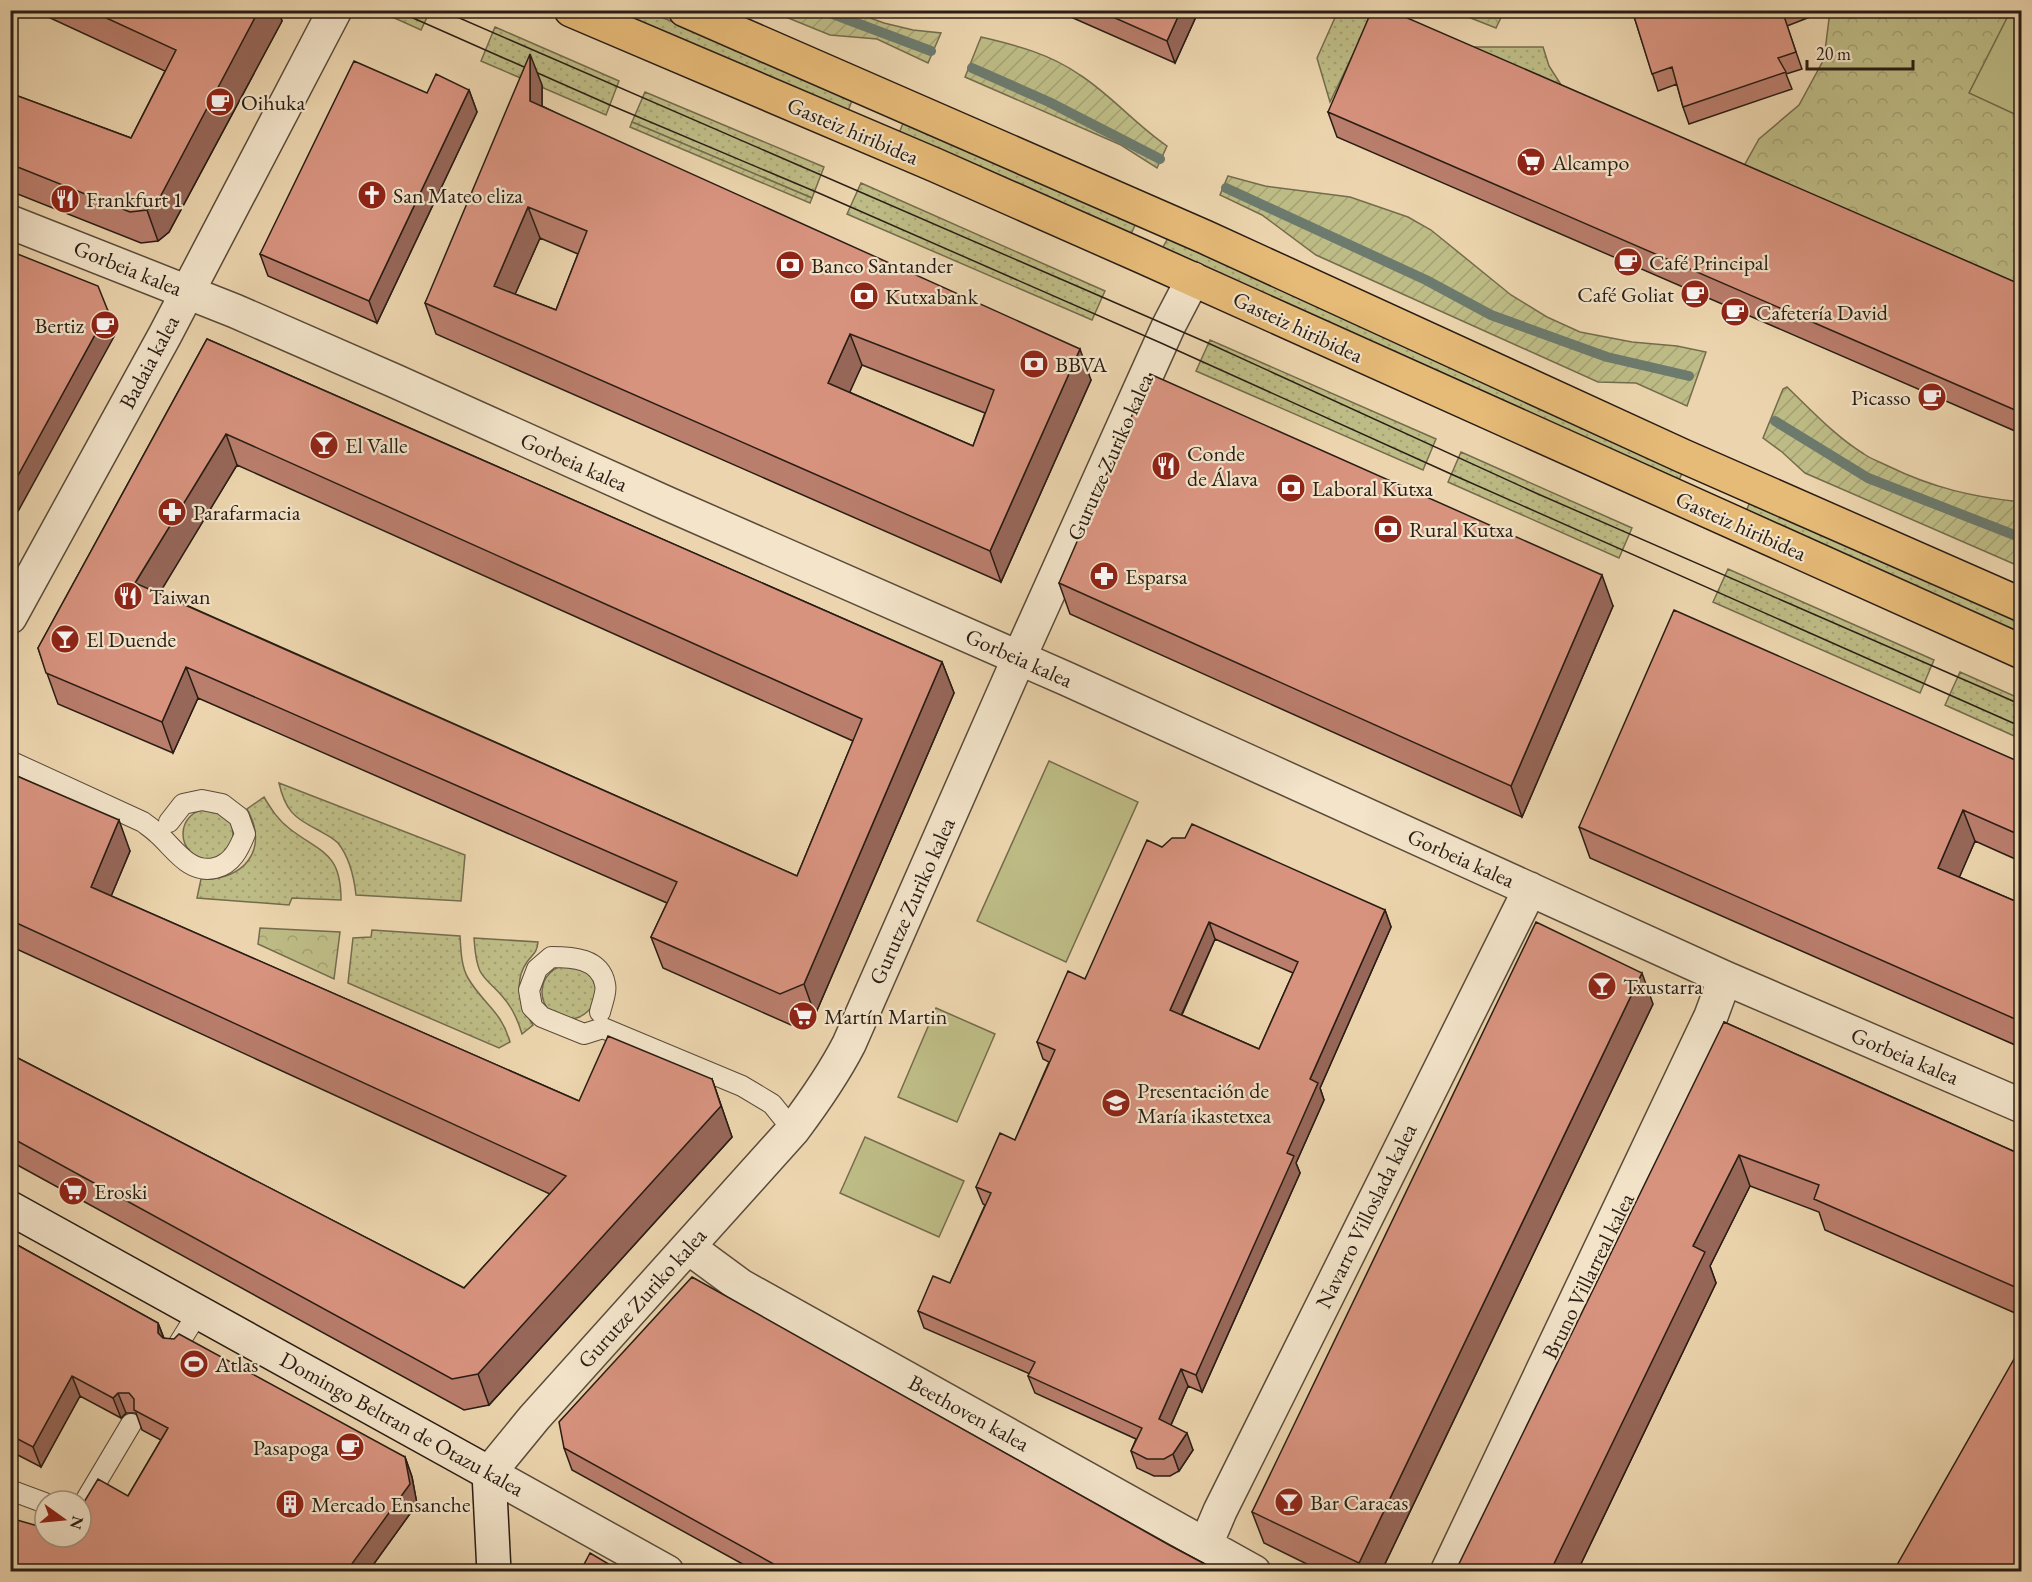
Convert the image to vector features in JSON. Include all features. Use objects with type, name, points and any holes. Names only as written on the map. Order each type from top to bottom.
[{"type":"main road","name":"Gasteiz hiribidea","points":[[570,10],[935,165],[1193,279],[2022,652]]},
{"type":"main road","name":"Gasteiz hiribidea","points":[[685,10],[1206,237],[1701,464],[2022,605]]},
{"type":"street","name":"Badaia kalea","points":[[10,617],[187,291],[335,10]]},
{"type":"street","name":"Gorbeia kalea","points":[[10,222],[187,291],[395,381],[1019,658],[1725,978],[2022,1106]]},
{"type":"street","name":"Gurutze Zuriko kalea","points":[[489,1473],[528,1424],[793,1130],[817,1100],[849,1044],[1019,658],[1161,343],[1193,279]]},
{"type":"street","name":"Navarro Villoslada kalea","points":[[1206,1544],[1246,1458],[1530,889]]},
{"type":"street","name":"Bruno Villarreal kalea","points":[[1447,1572],[1711,1016],[1725,978]]},
{"type":"street","name":"Domingo Beltran de Otazu kalea","points":[[10,1208],[668,1572]]},
{"type":"street","name":"Beethoven kalea","points":[[688,1247],[741,1286],[1254,1572]]},
{"type":"street","points":[[489,1473],[494,1572]]},
{"type":"lane","points":[[10,761],[142,822],[157,833],[184,860],[206,870],[223,866],[237,852],[245,834],[239,817],[222,804],[202,800],[183,804],[170,822]]},
{"type":"lane","points":[[600,1012],[606,985],[599,971],[589,961],[569,957],[551,957],[537,969],[529,990],[532,1007],[542,1017],[584,1034],[603,1028],[742,1086],[772,1104],[793,1130]]},
{"type":"lane","points":[[176,1348],[199,1311]]},
{"type":"lane","points":[[92,1489],[131,1424]]},
{"type":"lane","points":[[10,1490],[33,1499]]},
{"type":"green space","points":[[2011,10],[2021,11],[2021,117],[1969,93]]},
{"type":"green space","points":[[379,11],[430,11],[421,30]]},
{"type":"green space","points":[[614,11],[647,11],[853,98],[848,111]]},
{"type":"green space","points":[[771,11],[851,11],[884,23],[913,30],[941,33],[928,63],[877,39],[830,35]]},
{"type":"green space","points":[[1338,11],[1374,11],[1330,102],[1317,58]]},
{"type":"green space","points":[[1453,11],[1504,11],[1496,28]]},
{"type":"green space","points":[[1830,11],[2021,11],[2021,306],[1735,182],[1759,139],[1799,105],[1824,59]]},
{"type":"green space","points":[[495,27],[619,81],[606,115],[481,61]]},
{"type":"green space","points":[[981,37],[1020,47],[1057,61],[1091,83],[1167,146],[1157,168],[1121,145],[965,77]]},
{"type":"green space","points":[[1475,47],[1543,47],[1549,66],[1567,94],[1472,52]]},
{"type":"green space","points":[[645,92],[824,167],[812,198],[632,122]]},
{"type":"green space","points":[[904,121],[1137,221],[1131,234],[899,133]]},
{"type":"green space","points":[[632,122],[812,198],[810,203],[630,127]]},
{"type":"green space","points":[[1228,176],[1265,186],[1350,197],[1408,217],[1431,230],[1511,295],[1547,317],[1580,332],[1706,352],[1687,406],[1636,383],[1598,382],[1316,255],[1262,215],[1220,195]]},
{"type":"green space","points":[[861,183],[1105,291],[1092,320],[847,214]]},
{"type":"green space","points":[[1168,238],[1684,469],[1679,480],[1162,249]]},
{"type":"green space","points":[[1210,340],[1436,439],[1423,470],[1196,371]]},
{"type":"green space","points":[[1787,387],[1833,431],[1873,459],[1937,486],[2021,502],[2021,567],[1805,473],[1763,438],[1783,389]]},
{"type":"green space","points":[[1461,452],[1632,528],[1619,558],[1448,482]]},
{"type":"green space","points":[[1751,500],[2021,618],[2021,633],[1746,511]]},
{"type":"green space","points":[[1728,569],[1934,660],[1920,693],[1713,602]]},
{"type":"green space","points":[[1960,672],[2021,699],[2021,739],[1945,705]]},
{"type":"green space","points":[[1049,761],[1138,802],[1066,962],[977,921]]},
{"type":"green space","points":[[279,783],[465,855],[461,901],[356,895],[351,868],[338,843],[292,812],[284,800]]},
{"type":"green space","points":[[264,797],[282,822],[320,849],[333,863],[340,884],[341,900],[292,898],[289,905],[197,898],[201,879],[230,875],[249,860],[256,837],[247,809]]},
{"type":"green space","points":[[203,809],[213,809],[226,816],[233,829],[233,839],[226,852],[213,859],[203,859],[194,855],[187,848],[183,839],[183,829],[187,820],[194,813]]},
{"type":"green space","points":[[260,928],[340,932],[334,979],[258,944]]},
{"type":"green space","points":[[372,930],[460,936],[466,973],[474,987],[502,1022],[510,1042],[499,1048],[348,983],[353,938],[371,937]]},
{"type":"green space","points":[[474,938],[538,942],[536,951],[522,970],[520,978],[522,1002],[533,1025],[522,1034],[509,1005],[480,971]]},
{"type":"green space","points":[[569,965],[579,967],[588,973],[594,982],[596,992],[594,1002],[588,1011],[579,1017],[569,1019],[559,1017],[550,1011],[544,1002],[542,992],[544,982],[550,973],[559,967]]},
{"type":"green space","points":[[936,1008],[995,1034],[957,1122],[898,1097]]},
{"type":"green space","points":[[865,1137],[964,1181],[939,1237],[840,1193]]},
{"type":"building","points":[[89,10],[259,10],[158,201],[147,210],[130,212],[10,164],[10,93],[131,138],[176,50]]},
{"type":"building","points":[[1097,10],[1181,10],[1167,41]]},
{"type":"building","points":[[1372,10],[1389,10],[2022,285],[2022,413],[1328,112]]},
{"type":"building","points":[[1632,10],[1782,10],[1796,52],[1778,58],[1786,72],[1683,107],[1672,67],[1652,74]]},
{"type":"building","points":[[530,54],[530,101],[1080,349],[990,551],[425,303]],"holes":[[[528,207],[587,231],[556,310],[494,286]],[[850,334],[994,390],[973,446],[828,383]]]},
{"type":"building","name":"San Mateo eliza","points":[[354,61],[427,93],[436,74],[469,90],[369,301],[260,254]]},
{"type":"building","points":[[10,251],[98,286],[108,311],[10,490]]},
{"type":"building","points":[[207,339],[942,662],[804,984],[780,994],[651,937],[677,882],[186,667],[162,722],[46,673],[38,648]],"holes":[[[226,434],[862,719],[797,876],[135,583]]]},
{"type":"building","points":[[1150,374],[1602,575],[1511,786],[1059,583]]},
{"type":"building","points":[[1674,610],[2022,763],[2022,836],[1963,810],[1938,868],[2022,904],[2022,1022],[1579,827]]},
{"type":"building","points":[[10,773],[119,820],[91,887],[579,1101],[608,1036],[712,1079],[721,1106],[478,1374],[452,1379],[10,1137],[10,1054],[464,1288],[566,1176],[10,920]]},
{"type":"building","points":[[1192,824],[1385,910],[1310,1079],[1318,1083],[1287,1153],[1294,1156],[1196,1375],[1181,1369],[1159,1419],[1187,1433],[1173,1454],[1164,1459],[1147,1459],[1131,1451],[1142,1428],[1028,1376],[1035,1362],[918,1311],[933,1276],[950,1283],[991,1193],[976,1187],[1000,1133],[1015,1140],[1055,1050],[1037,1042],[1068,971],[1085,979],[1147,840],[1162,847],[1172,838],[1185,838]],"holes":[[[1209,922],[1298,962],[1259,1049],[1170,1010]]]},
{"type":"building","points":[[1536,922],[1642,973],[1359,1563],[1252,1512]]},
{"type":"building","points":[[1724,1022],[2022,1155],[2022,1290],[1814,1199],[1819,1185],[1739,1155],[1693,1246],[1705,1252],[1550,1572],[1455,1572]]},
{"type":"building","points":[[10,1241],[158,1323],[158,1333],[163,1338],[174,1339],[179,1334],[405,1457],[410,1484],[346,1572],[10,1572],[10,1518],[33,1525],[33,1549],[93,1549],[92,1489],[98,1479],[128,1496],[168,1428],[134,1410],[134,1399],[129,1393],[118,1393],[113,1398],[72,1376],[33,1447],[10,1435]]},
{"type":"building","points":[[692,1277],[1220,1572],[788,1572],[564,1448],[559,1422]]},
{"type":"building","points":[[2022,1345],[2022,1572],[1893,1572]]},
{"type":"building","points":[[590,1553],[622,1572],[580,1572]]},
{"type":"waterway","points":[[822,10],[931,51]]},
{"type":"waterway","points":[[972,68],[1049,102],[1160,159]]},
{"type":"waterway","points":[[1226,188],[1426,280],[1491,315],[1607,357],[1689,376]]},
{"type":"waterway","points":[[1775,421],[1868,478],[2022,538]]},
{"type":"tram line","points":[[395,10],[1161,343],[2022,727]]},
{"type":"tram line","points":[[441,10],[1208,343],[1538,494],[2022,705]]},
{"type":"place","name":"Oihuka","points":[[220,102]]},
{"type":"place","name":"Alcampo","points":[[1531,162]]},
{"type":"place","name":"San Mateo eliza","points":[[372,195]]},
{"type":"place","name":"Frankfurt 1","points":[[65,199]]},
{"type":"place","name":"Café Principal","points":[[1628,262]]},
{"type":"place","name":"Banco Santander","points":[[790,265]]},
{"type":"place","name":"Café Goliat","points":[[1695,294]]},
{"type":"place","name":"Kutxabank","points":[[864,296]]},
{"type":"place","name":"Cafetería David","points":[[1735,312]]},
{"type":"place","name":"Bertiz","points":[[105,325]]},
{"type":"place","name":"BBVA","points":[[1034,364]]},
{"type":"place","name":"Picasso","points":[[1932,397]]},
{"type":"place","name":"El Valle","points":[[324,445]]},
{"type":"place","name":"Conde de Álava","points":[[1166,466]]},
{"type":"place","name":"Laboral Kutxa","points":[[1291,488]]},
{"type":"place","name":"Parafarmacia","points":[[172,512]]},
{"type":"place","name":"Rural Kutxa","points":[[1388,529]]},
{"type":"place","name":"Esparsa","points":[[1104,576]]},
{"type":"place","name":"Taiwan","points":[[128,596]]},
{"type":"place","name":"El Duende","points":[[65,639]]},
{"type":"place","name":"Txustarra","points":[[1602,986]]},
{"type":"place","name":"Martín Martin","points":[[803,1016]]},
{"type":"place","name":"Presentación de María ikastetxea","points":[[1116,1103]]},
{"type":"place","name":"Eroski","points":[[73,1191]]},
{"type":"place","name":"Atlas","points":[[194,1364]]},
{"type":"place","name":"Pasapoga","points":[[350,1447]]},
{"type":"place","name":"Bar Caracas","points":[[1289,1502]]},
{"type":"place","name":"Mercado Ensanche","points":[[290,1504]]}]
